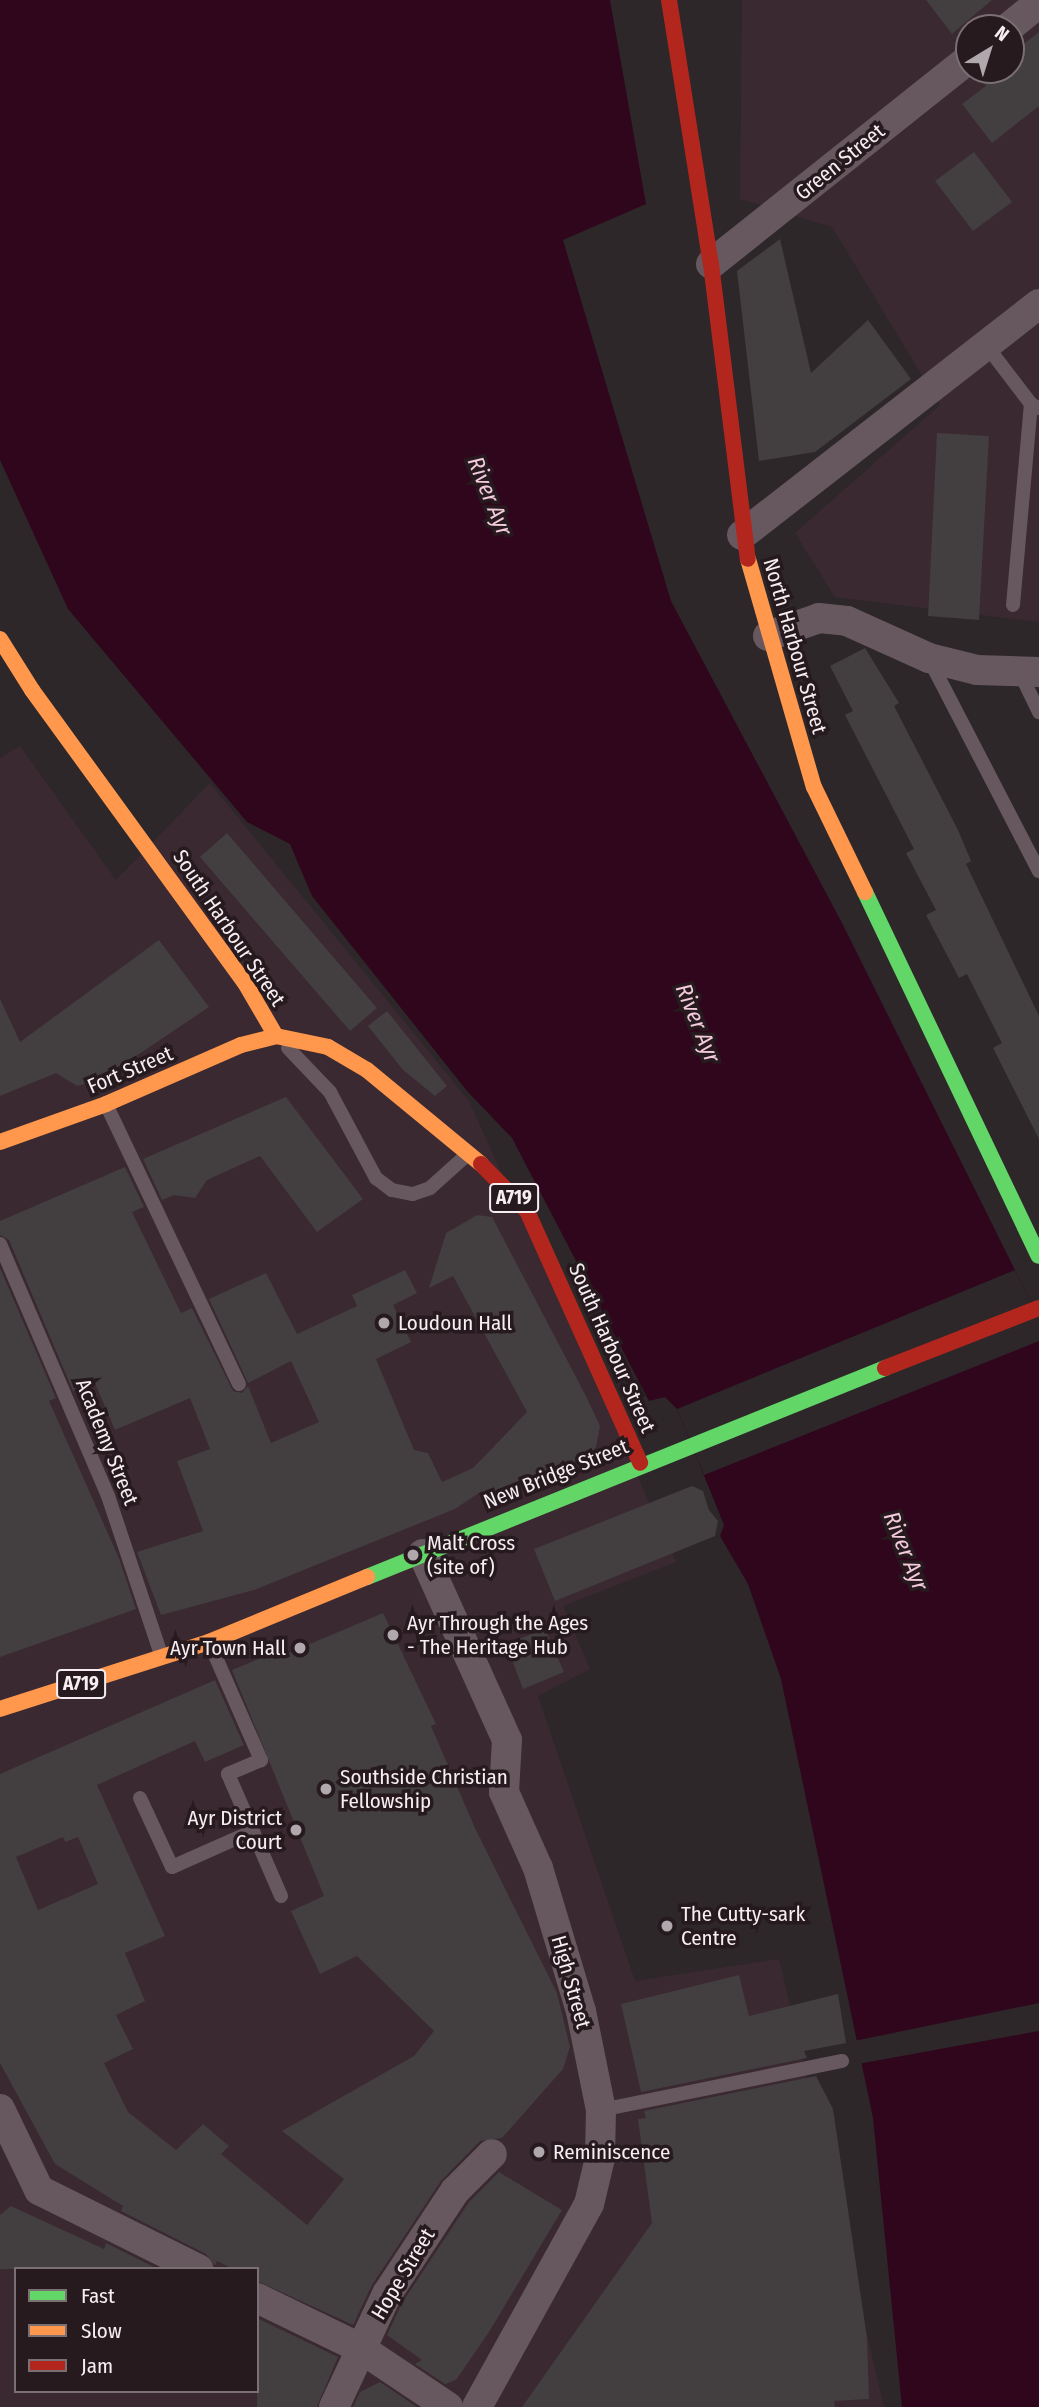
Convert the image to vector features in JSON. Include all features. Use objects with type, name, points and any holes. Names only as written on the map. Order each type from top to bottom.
[{"type":"main road","name":"North Harbour Street","points":[[669,0],[711,264],[742,535],[768,636],[814,787],[1039,1256]]},
{"type":"main road","name":"South Harbour Street","points":[[0,639],[32,690],[245,983],[276,1036],[328,1047],[367,1070],[470,1152],[527,1211],[640,1463]]},
{"type":"main road","name":"Fort Street","points":[[0,1142],[106,1104],[241,1045],[276,1036]]},
{"type":"main road","name":"New Bridge Street","points":[[209,1642],[640,1463],[1039,1308]]},
{"type":"main road","name":"A719","points":[[0,1709],[163,1660],[209,1642]]},
{"type":"street","points":[[1025,14],[1039,3]]},
{"type":"street","name":"Green Street","points":[[711,264],[955,70]]},
{"type":"street","points":[[742,535],[1039,304]]},
{"type":"street","points":[[768,636],[818,618],[847,621],[929,658],[976,670],[1029,671]]},
{"type":"street","name":"High Street","points":[[423,1554],[507,1740],[504,1792],[542,1881],[581,2011],[601,2110],[600,2158],[589,2204],[477,2407]]},
{"type":"street","points":[[0,2109],[39,2190],[194,2267]]},
{"type":"street","name":"Hope Street","points":[[334,2407],[387,2294],[454,2191],[492,2154]]},
{"type":"street","points":[[259,2299],[360,2348],[448,2407]]},
{"type":"lane","points":[[986,345],[1035,406],[1013,605]]},
{"type":"lane","points":[[929,658],[1039,871]]},
{"type":"lane","points":[[1029,671],[1039,712]]},
{"type":"lane","points":[[276,1036],[330,1092],[376,1178],[392,1190],[413,1194],[430,1188],[470,1152]]},
{"type":"lane","points":[[106,1104],[239,1384]]},
{"type":"lane","name":"Academy Street","points":[[0,1244],[108,1496],[163,1660]]},
{"type":"lane","points":[[209,1642],[261,1760],[228,1774],[281,1896]]},
{"type":"lane","points":[[140,1798],[172,1867],[253,1830]]},
{"type":"lane","points":[[601,2110],[842,2061]]},
{"type":"shaded area","points":[[742,0],[1039,0],[1039,622],[835,597],[795,533],[940,405],[832,227],[740,199]]},
{"type":"shaded area","points":[[20,746],[116,880],[210,783],[469,1101],[676,1562],[563,1606],[590,1669],[538,1696],[635,1981],[779,1959],[884,2407],[0,2407],[0,758]]},
{"type":"water","name":"River Ayr","points":[[0,0],[610,0],[646,204],[563,240],[671,601],[842,923],[1039,1318],[1039,2407],[902,2407],[873,2118],[781,1679],[748,1584],[720,1536],[724,1525],[677,1409],[665,1397],[649,1401],[512,1138],[467,1091],[312,896],[290,844],[247,822],[68,609],[0,460]]},
{"type":"pier","points":[[1015,1270],[1039,1318],[1039,1341],[704,1475],[677,1409]]},
{"type":"pier","points":[[1039,2003],[1039,2031],[858,2064],[854,2041]]},
{"type":"building","points":[[926,0],[992,0],[976,14],[955,14],[955,31],[952,34]]},
{"type":"building","points":[[1039,32],[1039,106],[992,143],[962,104],[986,86],[985,84],[1025,84],[1025,43]]},
{"type":"building","points":[[974,152],[1012,202],[973,231],[935,181]]},
{"type":"building","points":[[780,239],[811,373],[868,320],[911,379],[815,452],[759,461],[737,271]]},
{"type":"building","points":[[937,433],[989,436],[979,620],[928,616]]},
{"type":"building","points":[[865,648],[899,703],[894,706],[958,830],[971,861],[966,864],[1039,1016],[1039,1139],[993,1048],[1002,1043],[967,974],[959,978],[926,915],[936,910],[906,853],[914,849],[845,715],[853,711],[830,666]]},
{"type":"building","points":[[227,833],[377,1008],[350,1031],[200,857]]},
{"type":"building","points":[[159,940],[209,1007],[99,1081],[77,1086],[56,1073],[0,1096],[0,999],[20,1042]]},
{"type":"building","points":[[387,1011],[447,1086],[435,1096],[403,1070],[368,1026]]},
{"type":"building","points":[[286,1097],[363,1199],[317,1232],[260,1156],[207,1180],[195,1198],[174,1195],[162,1200],[143,1159]]},
{"type":"building","points":[[125,1167],[144,1207],[132,1212],[181,1313],[192,1308],[233,1391],[242,1393],[248,1386],[271,1443],[319,1422],[291,1361],[248,1383],[209,1299],[266,1273],[297,1334],[357,1306],[352,1295],[405,1270],[417,1293],[393,1305],[411,1342],[376,1359],[414,1450],[428,1453],[442,1482],[473,1468],[527,1412],[453,1276],[429,1288],[446,1233],[477,1215],[492,1217],[586,1396],[600,1426],[596,1447],[589,1456],[485,1496],[482,1491],[455,1509],[254,1590],[161,1615],[137,1552],[203,1531],[177,1461],[210,1449],[190,1398],[115,1430],[94,1381],[73,1391],[9,1240],[0,1235],[0,1221]]},
{"type":"building","points":[[0,1268],[56,1398],[49,1401],[119,1558],[136,1609],[0,1657]]},
{"type":"building","points":[[692,1486],[703,1491],[709,1510],[718,1521],[715,1536],[555,1601],[534,1549]]},
{"type":"building","points":[[383,1613],[436,1724],[431,1726],[475,1828],[557,1993],[570,2047],[563,2069],[502,2138],[480,2141],[441,2181],[372,2285],[353,2325],[259,2282],[259,2267],[229,2267],[217,2261],[215,2266],[206,2254],[121,2211],[123,2206],[55,2164],[0,2063],[0,1774],[215,1680],[244,1745],[205,1762],[195,1741],[97,1785],[165,1936],[125,1953],[145,2001],[116,2015],[133,2049],[104,2063],[128,2112],[176,2150],[203,2124],[229,2146],[221,2154],[307,2225],[344,2179],[282,2131],[414,2056],[434,2031],[357,1956],[320,1974],[291,1911],[324,1896],[232,1670],[275,1652],[277,1658]],"holes":[[[63,1837],[65,1842],[78,1837],[98,1884],[38,1910],[16,1857]]]},
{"type":"building","points":[[545,1629],[564,1672],[523,1689],[506,1644]]},
{"type":"building","points":[[739,1975],[749,2016],[838,1994],[846,2043],[804,2051],[807,2058],[641,2092],[621,2004]]},
{"type":"building","points":[[816,2076],[833,2109],[867,2338],[869,2399],[834,2401],[835,2407],[522,2407],[652,2223],[638,2119],[646,2118],[644,2111]]},
{"type":"building","points":[[499,2172],[562,2210],[489,2332],[456,2380],[445,2384],[415,2364],[422,2360],[387,2335],[402,2303],[469,2202]]},
{"type":"building","points":[[11,2206],[104,2249],[106,2243],[154,2267],[0,2269],[0,2215]]},
{"type":"building","points":[[259,2319],[338,2357],[317,2407],[257,2407]]},
{"type":"building","points":[[380,2382],[417,2407],[353,2407],[360,2392]]},
{"type":"traffic: fast","points":[[865,892],[1039,1256]]},
{"type":"traffic: fast","points":[[367,1577],[885,1368]]},
{"type":"traffic: slow","points":[[748,559],[814,787],[865,892]]},
{"type":"traffic: slow","points":[[0,639],[32,690],[245,983],[276,1036]]},
{"type":"traffic: slow","points":[[0,1142],[106,1104],[241,1045],[276,1036],[328,1047],[367,1070],[481,1164]]},
{"type":"traffic: slow","points":[[0,1709],[209,1642],[367,1577]]},
{"type":"traffic: jam","points":[[669,0],[711,264],[748,559]]},
{"type":"traffic: jam","points":[[481,1164],[527,1211],[640,1463]]},
{"type":"traffic: jam","points":[[885,1368],[1039,1308]]},
{"type":"place","name":"Loudoun Hall","points":[[384,1323]]},
{"type":"place","name":"Malt Cross (site of)","points":[[413,1555]]},
{"type":"place","name":"Ayr Through the Ages - The Heritage Hub","points":[[393,1635]]},
{"type":"place","name":"Ayr Town Hall","points":[[300,1648]]},
{"type":"place","name":"Southside Christian Fellowship","points":[[326,1789]]},
{"type":"place","name":"Ayr District Court","points":[[296,1830]]},
{"type":"place","name":"The Cutty-sark Centre","points":[[667,1926]]},
{"type":"place","name":"Reminiscence","points":[[539,2152]]}]
